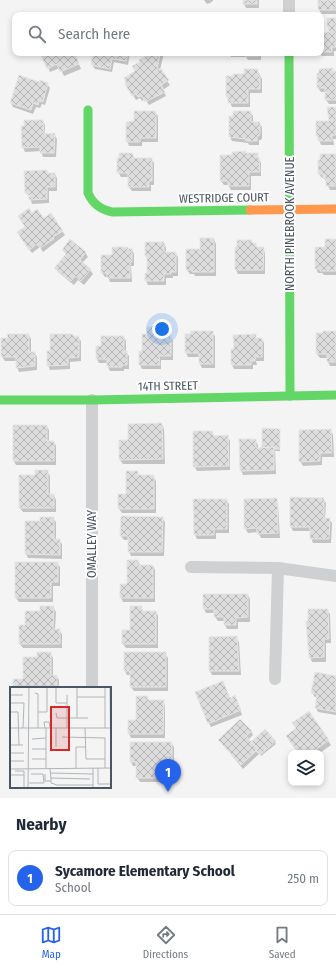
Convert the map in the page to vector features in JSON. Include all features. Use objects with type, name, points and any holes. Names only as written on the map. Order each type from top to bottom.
[{"type":"street","points":[[289,0],[289,12]]},
{"type":"street","name":"NORTH PINEBROOK AVENUE","points":[[289,56],[290,396]]},
{"type":"street","name":"WESTRIDGE COURT","points":[[88,110],[88,193],[96,207],[112,212],[336,209]]},
{"type":"street","name":"14TH STREET","points":[[0,400],[92,400],[336,395]]},
{"type":"street","name":"OMALLEY WAY","points":[[92,400],[92,687]]},
{"type":"street","points":[[191,567],[278,568],[336,576]]},
{"type":"street","points":[[275,679],[278,568]]},
{"type":"building","points":[[243,0],[257,0],[257,4],[243,4]]},
{"type":"building","points":[[318,0],[336,0],[336,10],[318,10]]},
{"type":"building","points":[[327,18],[336,18],[336,47],[332,47],[332,52],[324,52],[324,33],[329,32],[329,27],[327,27]]},
{"type":"building","points":[[41,56],[76,56],[79,64],[60,72],[57,64],[47,69]]},
{"type":"building","points":[[92,56],[127,56],[126,61],[112,59],[110,69],[91,65]]},
{"type":"building","points":[[145,56],[160,56],[157,69],[161,69],[169,80],[161,85],[165,92],[145,102],[142,96],[138,97],[136,94],[132,96],[125,84],[124,78],[135,71],[132,66],[140,62],[139,60]]},
{"type":"building","points":[[333,68],[333,71],[336,71],[336,100],[325,100],[325,88],[317,88],[317,73],[319,73],[319,69]]},
{"type":"building","points":[[244,69],[258,69],[258,74],[260,74],[260,89],[248,89],[248,103],[228,103],[228,97],[226,97],[226,76],[233,76],[233,74],[244,74]]},
{"type":"building","points":[[19,75],[39,82],[40,80],[48,83],[43,102],[39,101],[38,105],[33,103],[31,110],[10,103]]},
{"type":"building","points":[[327,107],[336,107],[336,135],[332,135],[332,141],[318,141],[318,136],[316,136],[316,121],[329,121]]},
{"type":"building","points":[[134,111],[156,111],[156,138],[140,138],[140,142],[126,142],[126,122],[134,121]]},
{"type":"building","points":[[233,111],[251,111],[251,122],[260,122],[260,133],[259,136],[257,136],[257,141],[246,141],[246,139],[229,137],[229,116],[233,116]]},
{"type":"building","points":[[24,120],[43,120],[44,134],[55,133],[54,153],[40,153],[40,147],[22,148],[21,126],[24,126]]},
{"type":"building","points":[[246,151],[246,153],[258,153],[259,158],[260,172],[249,172],[249,186],[228,186],[228,181],[220,181],[220,155],[232,155],[232,152]]},
{"type":"building","points":[[119,153],[133,153],[133,158],[152,158],[152,181],[149,181],[149,187],[128,187],[128,173],[117,173],[117,158],[119,158]]},
{"type":"building","points":[[320,154],[336,154],[336,186],[326,186],[326,178],[323,178],[323,174],[318,174],[318,160],[320,160]]},
{"type":"building","points":[[47,170],[47,173],[55,173],[55,187],[47,187],[47,199],[29,200],[29,193],[25,193],[24,171]]},
{"type":"building","points":[[29,208],[32,213],[37,209],[44,218],[51,213],[63,231],[40,248],[37,244],[29,250],[17,232],[25,227],[18,216]]},
{"type":"building","points":[[200,238],[214,238],[214,272],[192,272],[192,270],[186,270],[186,249],[200,249]]},
{"type":"building","points":[[70,239],[86,252],[80,260],[91,269],[81,281],[75,276],[71,281],[54,268],[66,254],[62,250]]},
{"type":"building","points":[[325,239],[336,239],[336,271],[320,271],[320,269],[315,269],[315,247],[325,247]]},
{"type":"building","points":[[237,240],[252,240],[252,243],[256,243],[256,247],[264,247],[263,270],[235,270],[235,247],[237,247]]},
{"type":"building","points":[[145,242],[164,242],[164,252],[176,252],[176,272],[164,274],[164,281],[145,281],[145,273],[147,273],[147,256],[145,256]]},
{"type":"building","points":[[112,247],[132,248],[130,278],[107,278],[107,273],[101,273],[101,255],[112,255]]},
{"type":"building","points":[[147,327],[159,327],[159,334],[171,335],[171,356],[159,356],[160,365],[139,365],[139,351],[142,351],[142,334],[147,334]]},
{"type":"building","points":[[191,331],[213,331],[213,364],[199,364],[199,353],[185,353],[185,334],[191,334]]},
{"type":"building","points":[[323,331],[336,331],[336,362],[327,362],[327,354],[316,354],[316,333],[323,333]]},
{"type":"building","points":[[7,334],[29,334],[29,352],[35,352],[35,366],[16,368],[16,357],[1,357],[1,338],[8,338]]},
{"type":"building","points":[[50,334],[73,334],[73,336],[79,336],[79,357],[68,358],[68,365],[47,366],[47,351],[50,351]]},
{"type":"building","points":[[256,334],[256,338],[262,338],[262,357],[255,357],[255,361],[251,361],[251,365],[231,365],[231,349],[234,349],[233,335]]},
{"type":"building","points":[[101,336],[124,336],[124,351],[127,351],[127,365],[122,365],[122,367],[107,367],[107,359],[96,359],[96,346],[101,346]]},
{"type":"building","points":[[162,423],[163,459],[119,460],[119,440],[128,440],[128,424]]},
{"type":"building","points":[[13,425],[47,425],[47,441],[54,441],[54,461],[13,461]]},
{"type":"building","points":[[262,428],[280,429],[280,449],[274,449],[274,447],[262,448]]},
{"type":"building","points":[[331,429],[332,453],[320,453],[320,461],[299,462],[299,430]]},
{"type":"building","points":[[193,431],[213,431],[213,436],[228,435],[229,466],[193,467]]},
{"type":"building","points":[[239,439],[256,439],[256,448],[274,447],[274,470],[240,471]]},
{"type":"building","points":[[35,470],[48,470],[48,494],[54,494],[54,508],[19,508],[19,475],[35,475]]},
{"type":"building","points":[[126,471],[138,471],[138,475],[154,475],[154,509],[118,509],[118,494],[126,494]]},
{"type":"building","points":[[290,497],[324,498],[324,518],[330,518],[329,539],[310,539],[310,527],[290,527]]},
{"type":"building","points":[[277,498],[278,533],[257,534],[257,528],[244,529],[244,499]]},
{"type":"building","points":[[193,499],[227,499],[227,529],[214,529],[214,535],[194,535]]},
{"type":"building","points":[[121,516],[163,517],[162,552],[128,552],[128,536],[120,536]]},
{"type":"building","points":[[40,517],[54,517],[54,539],[60,539],[60,555],[25,554],[25,521],[40,521]]},
{"type":"building","points":[[127,560],[138,560],[138,565],[153,565],[153,598],[120,598],[120,584],[127,584]]},
{"type":"building","points":[[15,562],[58,562],[58,582],[51,582],[51,598],[15,598]]},
{"type":"building","points":[[203,594],[248,594],[248,617],[236,618],[236,625],[224,625],[224,617],[214,617],[214,609],[203,609]]},
{"type":"building","points":[[40,606],[54,606],[53,629],[60,629],[60,644],[19,644],[19,625],[25,625],[25,611],[40,611]]},
{"type":"building","points":[[130,606],[142,606],[142,611],[156,611],[156,644],[122,644],[122,630],[130,630]]},
{"type":"building","points":[[308,609],[328,609],[329,639],[324,639],[324,657],[309,658],[306,621],[308,621]]},
{"type":"building","points":[[237,636],[239,671],[209,671],[209,637]]},
{"type":"building","points":[[37,652],[51,652],[51,675],[57,675],[57,687],[13,687],[13,679],[23,679],[23,657],[37,657]]},
{"type":"building","points":[[124,652],[166,652],[166,687],[130,687],[130,671],[124,671]]},
{"type":"building","points":[[315,672],[336,676],[336,712],[315,708],[317,694],[311,693]]},
{"type":"building","points":[[223,681],[230,698],[235,695],[241,710],[208,724],[195,692]]},
{"type":"building","points":[[136,696],[148,696],[148,700],[164,700],[163,734],[128,734],[128,720],[136,720]]},
{"type":"building","points":[[309,711],[329,740],[315,750],[296,750],[286,736],[296,728],[292,723]]},
{"type":"building","points":[[240,719],[252,731],[246,736],[258,749],[241,765],[218,740]]},
{"type":"building","points":[[265,729],[276,741],[260,755],[256,751],[258,749],[251,742]]},
{"type":"building","points":[[130,742],[172,742],[172,778],[136,778],[136,762],[130,762]]},
{"type":"traffic: fast","points":[[289,56],[290,396]]},
{"type":"traffic: fast","points":[[88,110],[88,193],[92,200],[100,208],[112,212],[250,210]]},
{"type":"traffic: fast","points":[[0,400],[92,400],[336,395]]},
{"type":"traffic: slow","points":[[250,210],[336,209]]},
{"type":"place","name":"Sycamore Elementary School","points":[[168,792]]}]
